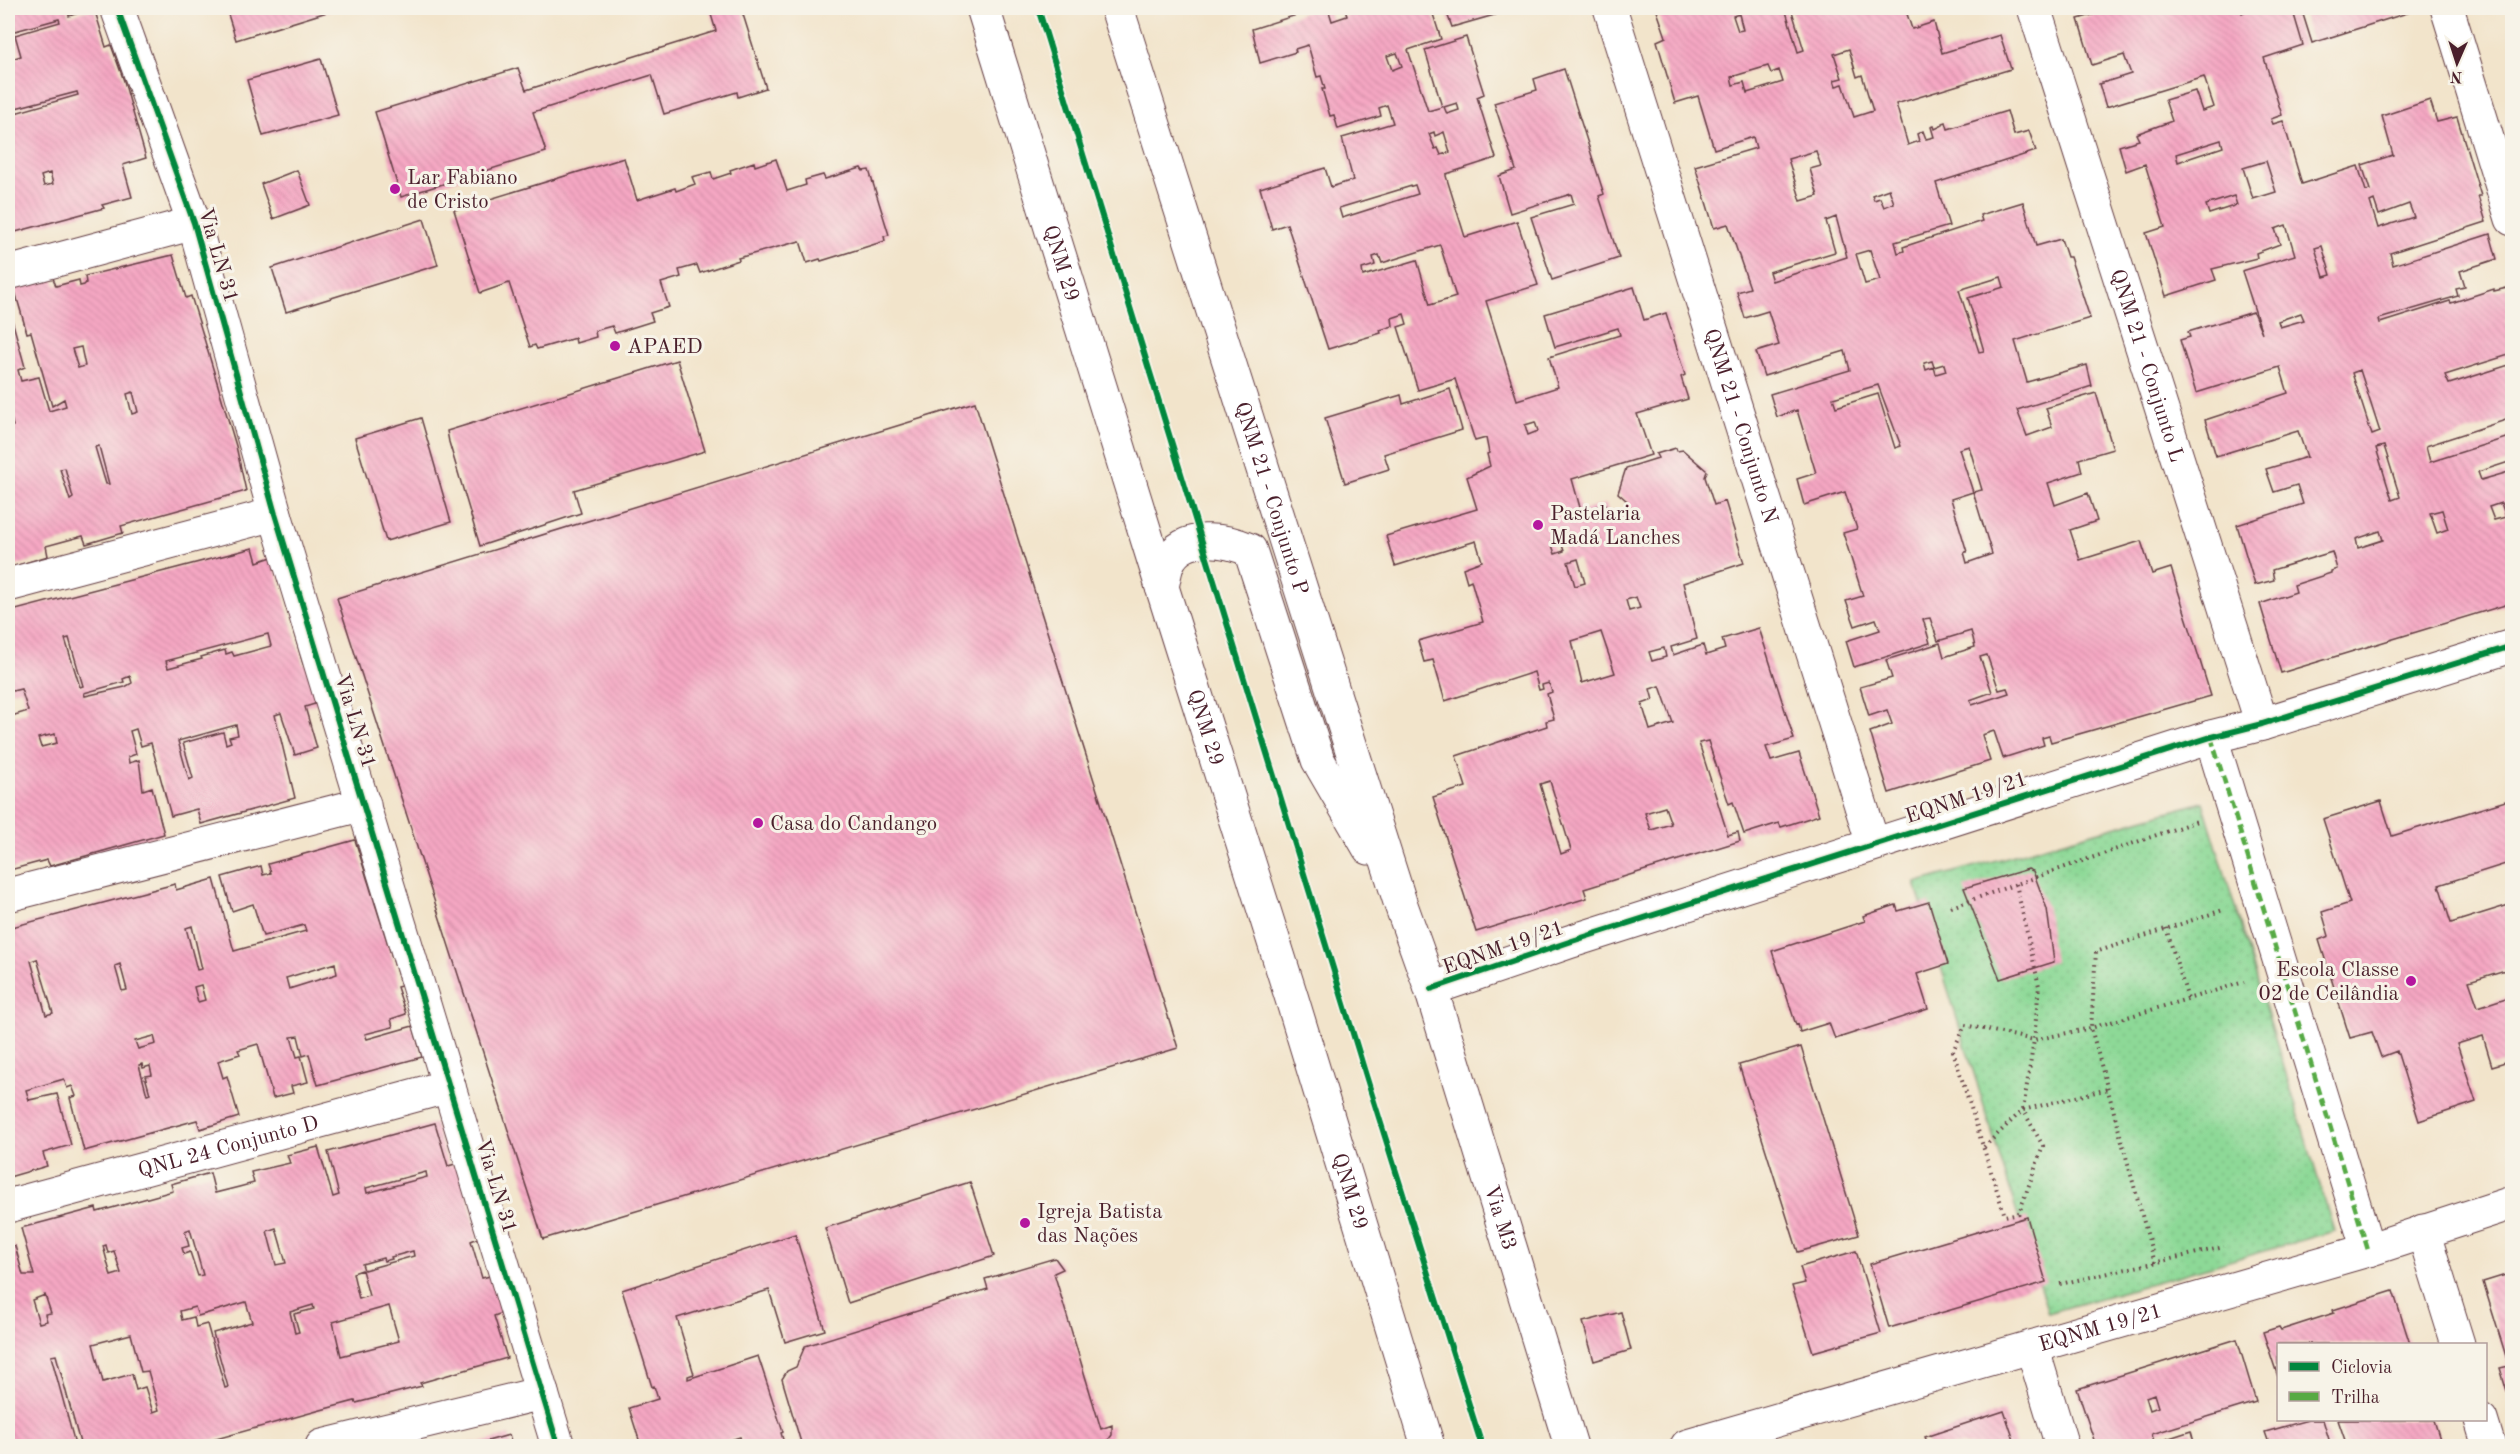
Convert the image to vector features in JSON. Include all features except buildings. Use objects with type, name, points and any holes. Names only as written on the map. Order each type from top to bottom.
[{"type":"street","name":"Via LN 31","points":[[117,8],[194,223],[275,514],[558,1446]]},
{"type":"street","name":"QNM 29","points":[[983,8],[1292,999],[1428,1446]]},
{"type":"street","name":"QNM 21 - Conjunto P","points":[[1117,8],[1400,902],[1431,989]]},
{"type":"street","name":"QNM 21 - Conjunto N","points":[[1610,8],[1873,844]]},
{"type":"street","name":"QNM 21 - Conjunto L","points":[[2034,8],[2262,724]]},
{"type":"street","points":[[2447,8],[2512,219]]},
{"type":"street","points":[[8,273],[194,223]]},
{"type":"street","points":[[8,585],[275,514]]},
{"type":"street","points":[[1162,587],[1168,562],[1186,546],[1215,540],[1250,550],[1318,760],[1400,902]]},
{"type":"street","name":"EQNM 19/21","points":[[1431,989],[1873,844],[2211,737],[2262,724],[2512,646]]},
{"type":"street","points":[[2211,737],[2368,1250]]},
{"type":"street","points":[[8,895],[364,804]]},
{"type":"street","name":"Via M3","points":[[1431,989],[1571,1446]]},
{"type":"street","name":"QNL 24 Conjunto D","points":[[8,1206],[449,1086]]},
{"type":"street","name":"EQNM 19/21","points":[[1687,1446],[2368,1250],[2512,1203]]},
{"type":"street","points":[[2423,1232],[2458,1343]]},
{"type":"street","points":[[2032,1347],[2062,1446]]},
{"type":"street","points":[[322,1446],[542,1393]]},
{"type":"street","points":[[2482,1421],[2489,1446]]},
{"type":"path","points":[[1951,907],[2199,820]]},
{"type":"path","points":[[2016,884],[2039,986],[2034,1040],[2023,1110],[2043,1146],[2019,1213],[2005,1216],[1953,1051],[1965,1026],[2034,1040],[2091,1028],[2245,981]]},
{"type":"path","points":[[2155,1263],[2091,1028],[2096,952],[2226,909]]},
{"type":"path","points":[[2166,928],[2188,999]]},
{"type":"path","points":[[1984,1147],[2023,1110],[2108,1089]]},
{"type":"path","points":[[2060,1284],[2236,1245]]},
{"type":"green space","points":[[2203,802],[2334,1231],[2048,1313],[1915,883]]},
{"type":"marked path","points":[[2211,737],[2368,1250]]},
{"type":"cycle path","points":[[117,8],[194,223],[275,514],[558,1446]]},
{"type":"cycle path","points":[[1038,8],[1482,1446]]},
{"type":"cycle path","points":[[1431,989],[1569,942],[2211,737],[2262,724],[2512,646]]},
{"type":"place","name":"Lar Fabiano de Cristo","points":[[395,189]]},
{"type":"place","name":"APAED","points":[[615,346]]},
{"type":"place","name":"Pastelaria Madá Lanches","points":[[1538,525]]},
{"type":"place","name":"Casa do Candango","points":[[758,823]]},
{"type":"place","name":"Escola Classe 02 de Ceilândia","points":[[2411,981]]},
{"type":"place","name":"Igreja Batista das Nações","points":[[1025,1223]]}]
